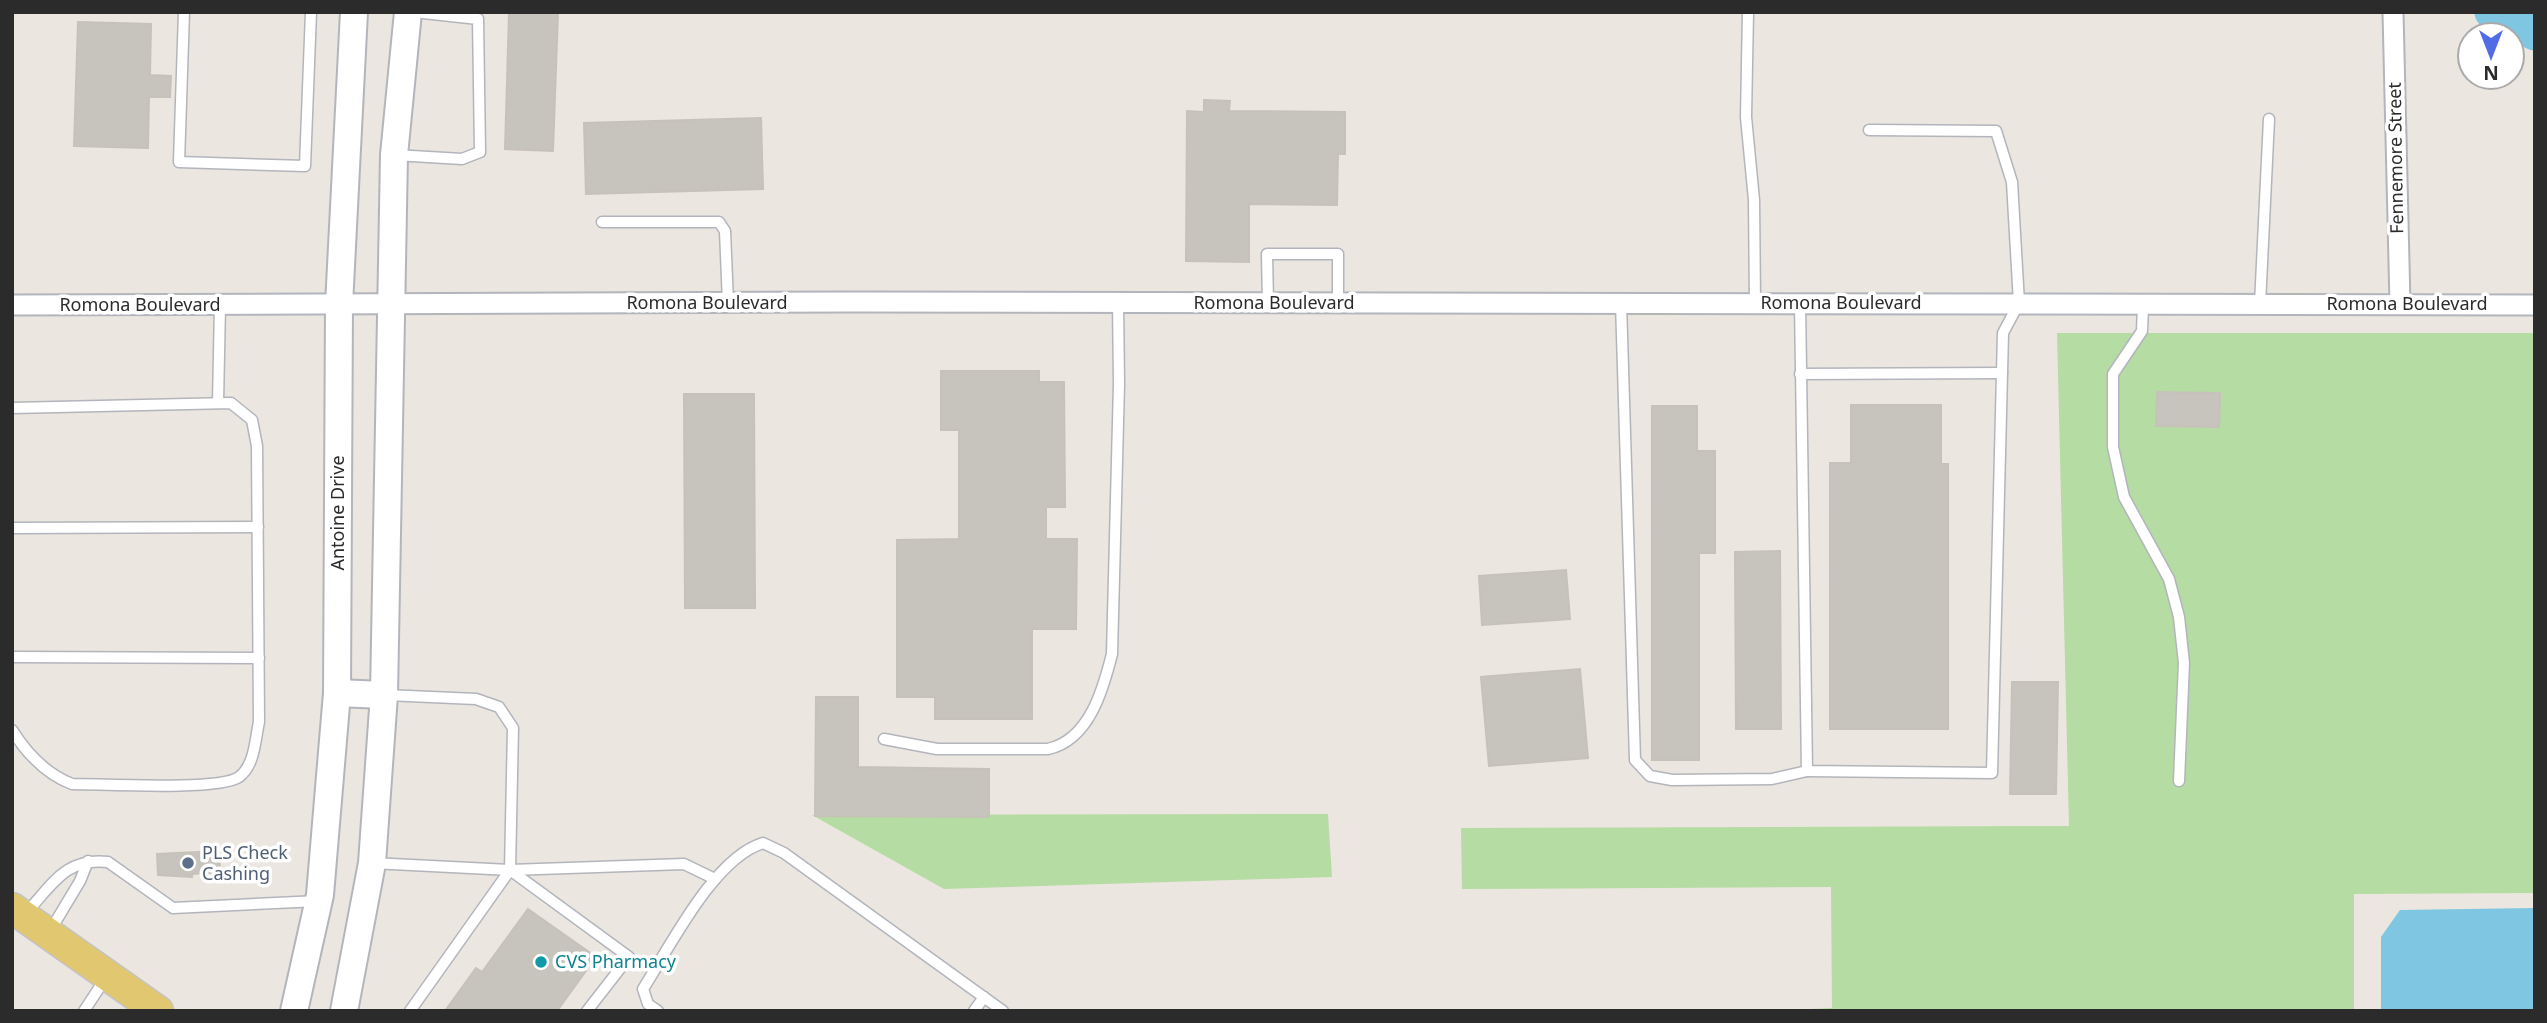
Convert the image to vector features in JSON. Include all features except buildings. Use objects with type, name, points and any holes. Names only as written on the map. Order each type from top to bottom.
[{"type":"main road","name":"Antoine Drive","points":[[294,1011],[318,901],[337,694],[339,305],[355,12]]},
{"type":"main road","points":[[344,1011],[372,863],[384,695],[389,305],[394,155],[408,12]]},
{"type":"main road","points":[[337,694],[384,695]]},
{"type":"main road","points":[[18,912],[158,1011]]},
{"type":"street","name":"Fennemore Street","points":[[2393,16],[2400,304]]},
{"type":"street","name":"Romona Boulevard","points":[[12,305],[1118,302],[2535,305]]},
{"type":"lane","points":[[184,12],[179,162],[305,166],[311,12]]},
{"type":"lane","points":[[394,155],[462,159],[480,152],[478,19],[414,12]]},
{"type":"lane","points":[[1748,12],[1746,117],[1754,200],[1755,303]]},
{"type":"lane","points":[[2260,304],[2269,119]]},
{"type":"lane","points":[[1621,303],[1635,760],[1650,776],[1672,780],[1772,779],[1807,771],[1992,773],[2003,333],[2019,303],[2012,182],[1996,131],[1869,130]]},
{"type":"lane","points":[[602,222],[719,222],[725,230],[729,303]]},
{"type":"lane","points":[[1268,303],[1266,254],[1338,254],[1338,303]]},
{"type":"lane","points":[[884,739],[937,749],[1048,749],[1062,746],[1081,729],[1095,706],[1105,683],[1112,654],[1119,384],[1118,302]]},
{"type":"lane","points":[[1800,303],[1807,771]]},
{"type":"lane","points":[[218,403],[220,305]]},
{"type":"lane","points":[[2143,305],[2143,331],[2113,374],[2113,447],[2124,497],[2169,579],[2179,617],[2184,663],[2179,781]]},
{"type":"lane","points":[[1800,374],[2002,373]]},
{"type":"lane","points":[[12,408],[232,403],[252,420],[257,446],[259,658],[259,722],[251,762],[239,778],[214,784],[72,784],[55,778],[15,745],[12,730]]},
{"type":"lane","points":[[12,528],[258,527]]},
{"type":"lane","points":[[12,657],[259,658]]},
{"type":"lane","points":[[384,695],[476,699],[499,707],[513,728],[510,870],[411,1011]]},
{"type":"lane","points":[[657,1011],[648,1004],[643,989],[715,879],[745,849],[763,843],[784,853],[1003,1011]]},
{"type":"lane","points":[[18,912],[70,866],[88,861],[108,862],[173,908],[318,901]]},
{"type":"lane","points":[[49,933],[80,881],[88,861]]},
{"type":"lane","points":[[372,863],[510,870],[684,864],[715,879]]},
{"type":"lane","points":[[510,870],[629,957],[587,1011]]},
{"type":"lane","points":[[84,1011],[108,975]]},
{"type":"lane","points":[[974,1011],[984,997]]},
{"type":"green space","points":[[2057,333],[2535,333],[2535,893],[2354,894],[2354,1011],[1764,1011],[1832,1008],[1831,887],[1462,889],[1461,828],[2069,826]]},
{"type":"green space","points":[[1328,814],[1332,877],[944,889],[812,815]]},
{"type":"water","points":[[2535,908],[2535,1011],[2381,1011],[2381,937],[2400,910]]},
{"type":"waterway","points":[[2492,12],[2535,33]]},
{"type":"place","name":"PLS Check Cashing","points":[[188,863]]},
{"type":"place","name":"CVS Pharmacy","points":[[541,962]]}]
